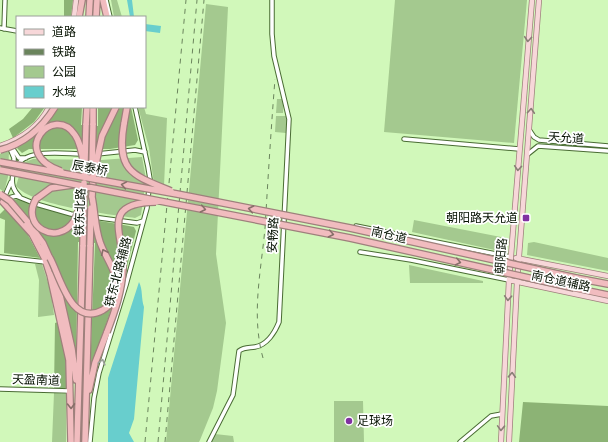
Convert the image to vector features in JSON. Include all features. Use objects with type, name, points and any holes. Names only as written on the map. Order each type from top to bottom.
[{"type":"highway","points":[[79,16],[82,0]]},
{"type":"highway","points":[[89,16],[90,0]]},
{"type":"highway","points":[[96,16],[97,0]]},
{"type":"highway","points":[[103,0],[107,16]]},
{"type":"highway","points":[[0,150],[16,145],[32,135],[42,125],[54,108]]},
{"type":"highway","name":"铁东北路","points":[[79,400],[84,192],[82,175],[87,108]]},
{"type":"highway","name":"铁东北路","points":[[86,414],[94,108]]},
{"type":"highway","points":[[92,176],[102,136],[116,108]]},
{"type":"highway","points":[[127,108],[121,145],[122,154],[128,167],[140,179],[177,194]]},
{"type":"highway","points":[[56,124],[64,125],[72,131],[80,145],[82,175],[57,170],[44,162],[38,154],[36,148],[36,141],[42,130],[56,124]]},
{"type":"highway","name":"辰泰桥","points":[[0,162],[82,175],[177,194]]},
{"type":"highway","name":"辰泰桥","points":[[0,170],[165,201]]},
{"type":"highway","points":[[76,184],[51,188],[37,197],[32,211],[34,221],[37,226],[52,233],[60,232],[67,228],[76,216],[84,192]]},
{"type":"highway","points":[[0,194],[10,201],[38,236],[66,296],[78,309],[91,313],[98,312],[107,307],[113,300],[116,292],[116,283],[98,238],[92,197]]},
{"type":"highway","name":"南仓道","points":[[177,194],[350,228],[608,284]]},
{"type":"highway","points":[[2,200],[32,234],[48,260],[72,349],[79,400],[78,442]]},
{"type":"highway","points":[[85,442],[86,414],[91,377],[108,332],[122,283],[123,262],[118,226],[120,216],[126,209],[134,204],[165,201]]},
{"type":"highway","name":"南仓道","points":[[165,201],[350,238],[608,295]]},
{"type":"highway","points":[[48,260],[67,346],[71,391],[71,442]]},
{"type":"main road","points":[[74,16],[76,0]]},
{"type":"main road","name":"朝阳路","points":[[501,442],[509,280],[532,0]]},
{"type":"main road","name":"朝阳路","points":[[509,442],[518,258],[539,0]]},
{"type":"main road","points":[[0,146],[9,143],[33,128],[48,108]]},
{"type":"main road","points":[[522,220],[522,254],[529,260]]},
{"type":"main road","name":"南仓道辅路","points":[[511,257],[608,276]]},
{"type":"main road","name":"南仓道辅路","points":[[509,280],[608,301]]},
{"type":"street","points":[[5,0],[2,29],[16,31]]},
{"type":"street","points":[[106,0],[110,16]]},
{"type":"street","name":"安畅路","points":[[209,442],[233,394],[239,351],[243,348],[257,347],[267,341],[276,331],[279,322],[290,119],[274,56],[272,34],[272,0]]},
{"type":"street","name":"铁东北路辅路","points":[[90,442],[97,380],[126,285],[147,208],[150,179],[135,108]]},
{"type":"street","name":"天允道","points":[[529,131],[539,140],[608,146]]},
{"type":"street","points":[[404,139],[519,149]]},
{"type":"street","points":[[9,143],[17,156],[28,158]]},
{"type":"street","points":[[2,200],[8,192],[14,169],[14,158],[9,143]]},
{"type":"street","name":"天允道","points":[[527,155],[538,146],[608,151]]},
{"type":"street","points":[[14,169],[18,164],[28,158],[40,154],[114,153],[135,150],[145,152]]},
{"type":"street","points":[[11,181],[14,190],[20,197]]},
{"type":"street","points":[[2,200],[10,196],[20,197],[36,204],[71,214],[137,223],[143,221]]},
{"type":"street","points":[[356,226],[511,257]]},
{"type":"street","points":[[360,252],[411,260],[509,280]]},
{"type":"street","points":[[0,257],[48,260]]},
{"type":"street","name":"天盈南道","points":[[0,389],[71,391]]},
{"type":"street","points":[[460,442],[491,416],[502,414]]},
{"type":"green space","points":[[64,0],[73,0],[71,16],[64,16]]},
{"type":"green space","points":[[111,0],[117,0],[122,16],[114,16]]},
{"type":"green space","points":[[395,0],[527,0],[514,143],[384,132]]},
{"type":"green space","points":[[206,4],[228,7],[216,254],[226,323],[217,391],[213,408],[199,442],[166,442]]},
{"type":"green space","points":[[277,99],[284,99],[283,113],[276,113]]},
{"type":"green space","points":[[32,108],[44,108],[34,122],[13,138],[9,129],[23,119]]},
{"type":"green space","points":[[56,108],[82,108],[81,125],[98,126],[98,108],[131,108],[138,140],[135,145],[110,149],[29,149],[22,153],[17,148],[48,122]]},
{"type":"green space","points":[[138,108],[144,108],[146,114],[167,118],[164,186],[154,184],[149,148]]},
{"type":"green space","points":[[276,116],[288,116],[286,133],[275,132]]},
{"type":"green space","points":[[9,151],[8,177],[4,192],[0,189],[0,154]]},
{"type":"green space","points":[[142,157],[146,179],[141,215],[135,218],[54,204],[25,193],[16,186],[23,163],[33,159],[101,160]]},
{"type":"green space","points":[[19,199],[33,205],[61,213],[134,227],[136,231],[126,271],[90,372],[95,243],[78,242],[76,356],[62,294],[60,273],[41,235],[21,209],[11,200]]},
{"type":"green space","points":[[6,208],[27,233],[40,258],[4,253],[5,220],[0,218],[0,214]]},
{"type":"green space","points":[[414,220],[506,238],[505,248],[499,251],[412,232]]},
{"type":"green space","points":[[534,242],[608,258],[608,271],[527,255],[528,243]]},
{"type":"green space","points":[[35,264],[42,264],[51,292],[54,315],[38,317],[39,280]]},
{"type":"green space","points":[[409,265],[483,281],[483,283],[410,283]]},
{"type":"green space","points":[[58,322],[65,350],[67,388],[54,389],[55,323]]},
{"type":"green space","points":[[54,393],[66,394],[66,442],[52,442]]},
{"type":"green space","name":"足球场","points":[[334,401],[363,401],[364,442],[334,442]]},
{"type":"green space","points":[[523,402],[608,406],[608,442],[519,442]]},
{"type":"green space","points":[[215,434],[233,436],[234,442],[211,442]]},
{"type":"water","points":[[127,0],[132,0],[134,16],[130,16]]},
{"type":"water","points":[[146,24],[161,26],[160,33],[146,31]]},
{"type":"water","points":[[139,282],[144,307],[134,419],[129,433],[134,442],[108,442],[108,378]]},
{"type":"railway","points":[[145,442],[186,0]]},
{"type":"railway","points":[[158,442],[197,0]]},
{"type":"railway","points":[[165,442],[204,0]]},
{"type":"railway","points":[[263,358],[259,342],[257,310],[265,228],[275,79]]},
{"type":"place","name":"朝阳路天允道","points":[[526,218]]},
{"type":"place","name":"足球场","points":[[349,421]]}]
